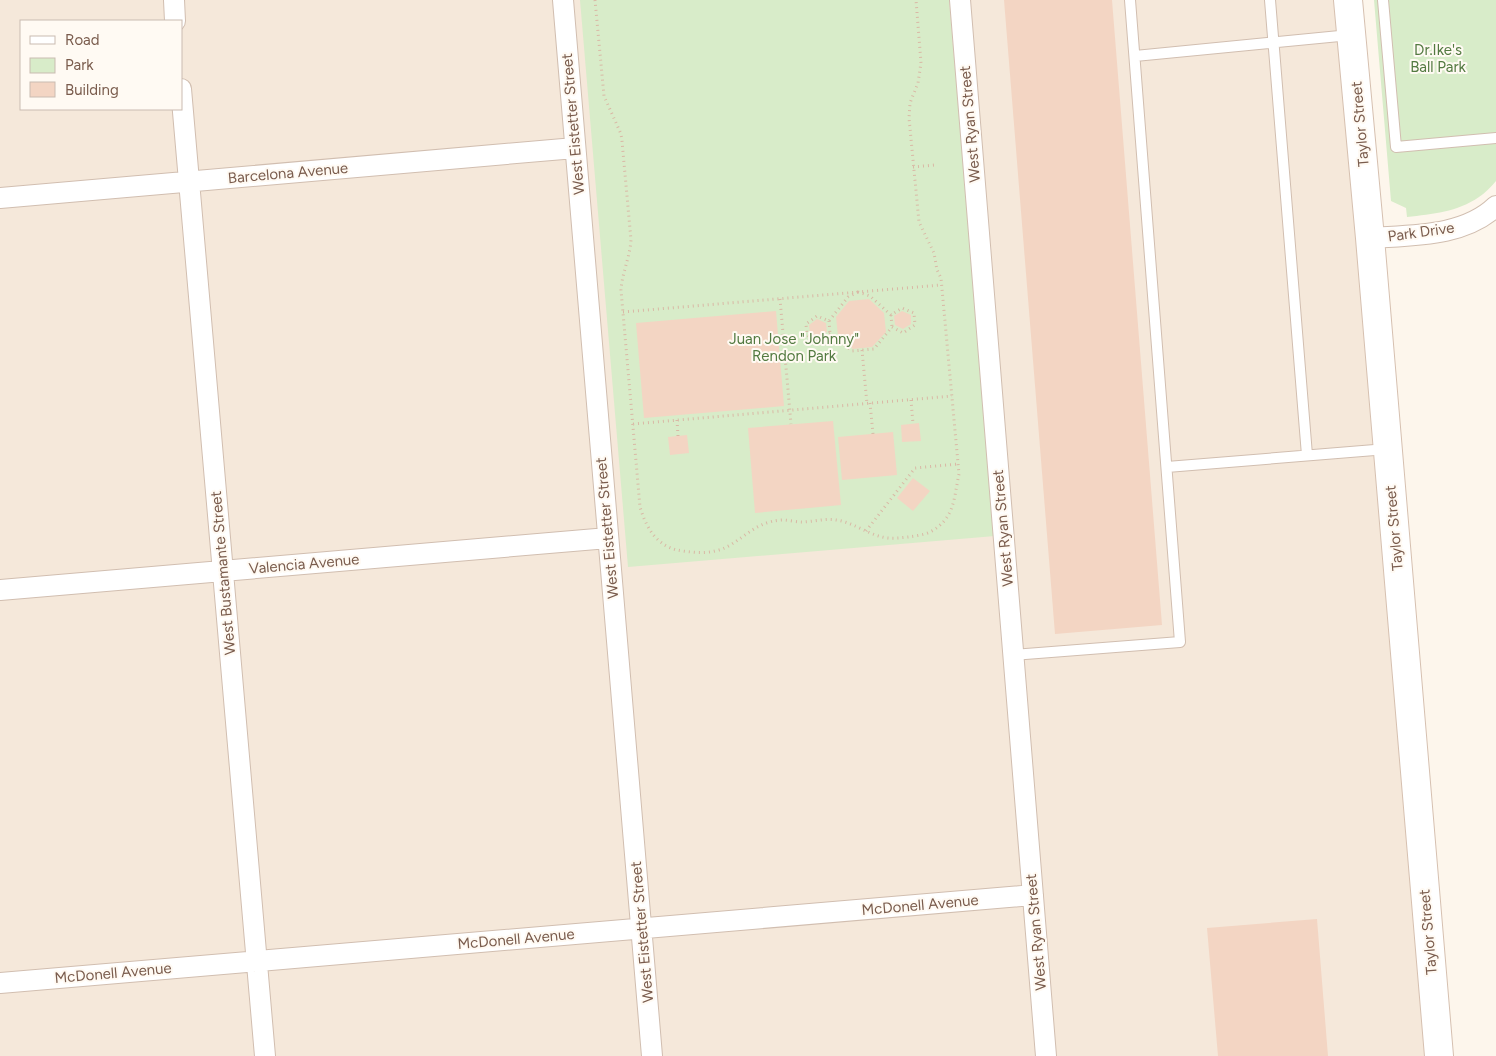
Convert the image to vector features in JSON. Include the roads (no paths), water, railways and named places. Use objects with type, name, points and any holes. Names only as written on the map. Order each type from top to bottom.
[{"type":"street","points":[[174,0],[175,20]]},
{"type":"street","name":"West Eistetter Street","points":[[563,0],[652,1056]]},
{"type":"street","name":"West Ryan Street","points":[[960,0],[1046,1056]]},
{"type":"street","name":"Taylor Street","points":[[1348,0],[1439,1056]]},
{"type":"street","name":"West Bustamante Street","points":[[182,100],[265,1056]]},
{"type":"street","name":"Barcelona Avenue","points":[[0,198],[575,148]]},
{"type":"street","name":"Park Drive","points":[[1370,238],[1450,230],[1472,223],[1496,206]]},
{"type":"street","name":"Valencia Avenue","points":[[0,590],[608,538]]},
{"type":"street","name":"McDonell Avenue","points":[[0,983],[1033,895]]},
{"type":"lane","points":[[1013,655],[1180,642],[1130,0]]},
{"type":"lane","points":[[1270,0],[1307,455]]},
{"type":"lane","points":[[1383,0],[1396,147],[1496,138]]},
{"type":"lane","points":[[1135,56],[1352,35]]},
{"type":"lane","points":[[1166,467],[1388,449]]},
{"type":"park label","name":"Dr.Ike's Ball Park","points":[[1438,58]]},
{"type":"park label","name":"Juan Jose \"Johnny\" Rendon Park","points":[[794,348]]}]
